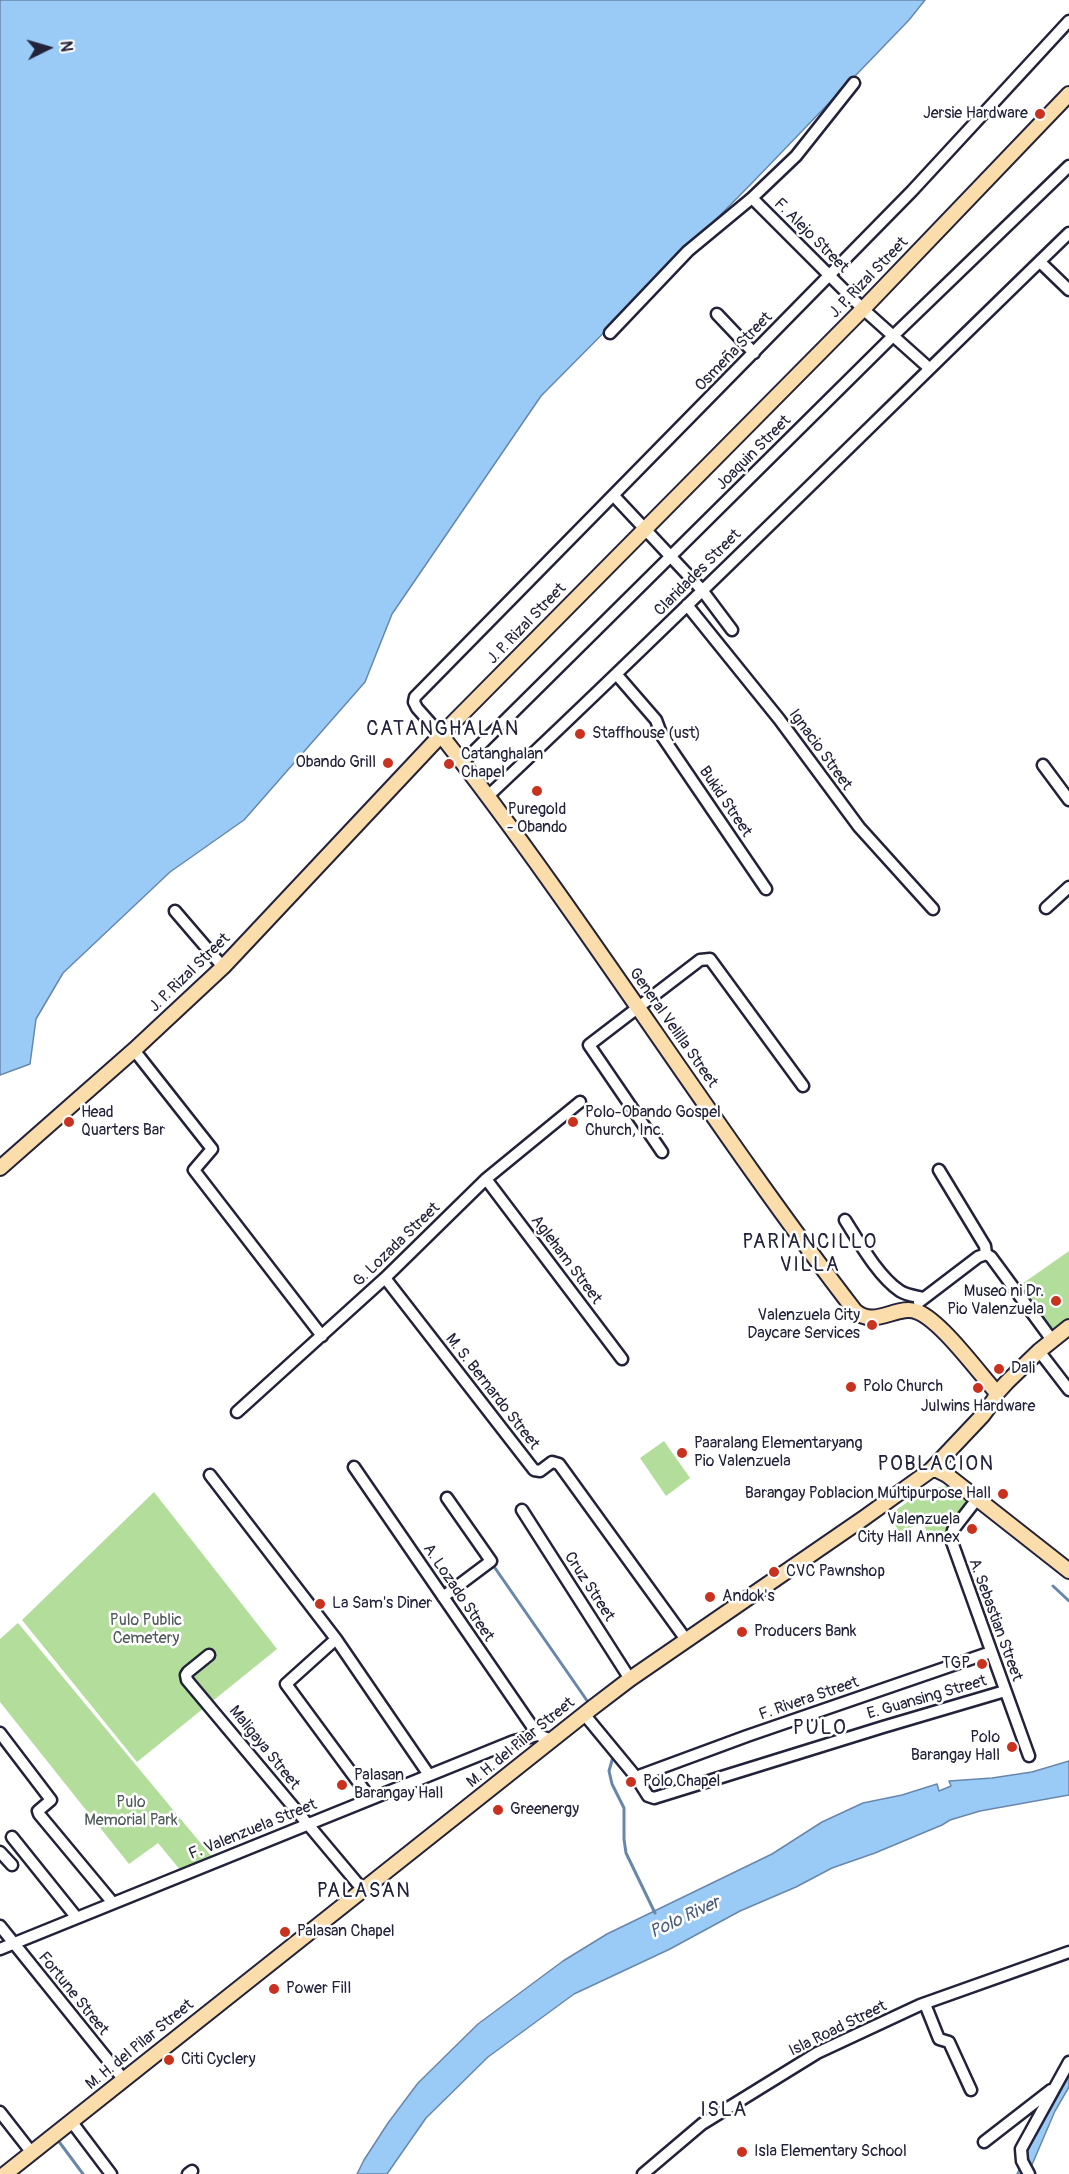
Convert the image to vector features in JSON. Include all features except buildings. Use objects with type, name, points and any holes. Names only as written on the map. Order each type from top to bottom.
[{"type":"main road","name":"J. P. Rizal Street","points":[[0,1167],[134,1050],[223,967],[441,735],[862,309],[1069,94]]},
{"type":"main road","name":"General Velilla Street","points":[[441,735],[640,1007],[791,1227],[855,1311],[867,1318],[912,1310]]},
{"type":"main road","points":[[912,1310],[935,1322],[997,1393]]},
{"type":"main road","name":"M. H. del Pilar Street","points":[[5,2174],[630,1679],[931,1470],[982,1416],[994,1401],[997,1393],[1039,1351],[1069,1327]]},
{"type":"main road","points":[[931,1470],[942,1472],[1069,1571]]},
{"type":"street","name":"Osmeña Street","points":[[441,735],[417,708],[415,698],[912,191],[1069,21]]},
{"type":"street","points":[[610,333],[688,251],[752,198],[811,140],[854,83]]},
{"type":"street","name":"Joaquin Street","points":[[462,762],[672,557],[893,336],[1069,166]]},
{"type":"street","name":"F. Alejo Street","points":[[752,198],[862,309],[928,368]]},
{"type":"street","name":"Claridades Street","points":[[487,797],[617,675],[928,368],[1069,233]]},
{"type":"street","points":[[1040,262],[1069,290]]},
{"type":"street","points":[[717,314],[754,353]]},
{"type":"street","points":[[614,496],[702,590],[732,630]]},
{"type":"street","name":"Ignacio Street","points":[[687,604],[779,719],[859,827],[933,909]]},
{"type":"street","name":"Bukid Street","points":[[617,675],[656,720],[662,736],[766,889]]},
{"type":"street","points":[[1043,765],[1069,800]]},
{"type":"street","points":[[1046,908],[1069,887]]},
{"type":"street","points":[[175,911],[223,967]]},
{"type":"street","points":[[662,1152],[589,1045],[700,960],[710,959],[803,1086]]},
{"type":"street","points":[[134,1050],[212,1149],[194,1170],[322,1336]]},
{"type":"street","name":"G. Lozada Street","points":[[237,1412],[385,1278],[486,1179],[580,1102]]},
{"type":"street","points":[[939,1170],[985,1246],[986,1254]]},
{"type":"street","name":"Agleham Street","points":[[486,1179],[622,1359]]},
{"type":"street","points":[[845,1220],[869,1257],[889,1281],[901,1292],[923,1298]]},
{"type":"street","points":[[912,1310],[923,1298],[978,1257],[986,1254]]},
{"type":"street","points":[[986,1254],[991,1257],[1052,1340]]},
{"type":"street","name":"M. S. Bernardo Street","points":[[385,1278],[534,1470],[540,1471],[552,1462],[559,1464],[687,1641]]},
{"type":"street","points":[[1039,1351],[1069,1390]]},
{"type":"street","name":"A. Lozado Street","points":[[354,1467],[538,1736]]},
{"type":"street","points":[[210,1475],[336,1639],[429,1775]]},
{"type":"street","points":[[443,1597],[491,1561],[447,1498]]},
{"type":"street","name":"A. Sebastian Street","points":[[977,1499],[953,1530],[952,1542],[1029,1756]]},
{"type":"street","name":"Cruz Street","points":[[522,1510],[630,1679]]},
{"type":"street","points":[[336,1639],[286,1684],[370,1798]]},
{"type":"street","name":"F. Rivera Street","points":[[636,1777],[991,1652]]},
{"type":"street","name":"Maligaya Street","points":[[209,1655],[188,1672],[187,1680],[363,1890]]},
{"type":"street","name":"E. Guansing Street","points":[[636,1777],[646,1794],[651,1798],[657,1798],[1005,1691]]},
{"type":"street","points":[[584,1714],[636,1777]]},
{"type":"street","points":[[0,1733],[51,1800],[38,1811],[39,1814],[113,1903]]},
{"type":"street","name":"F. Valenzuela Street","points":[[0,1949],[514,1741],[538,1736],[552,1740]]},
{"type":"street","points":[[12,1837],[77,1918]]},
{"type":"street","points":[[0,1852],[12,1865]]},
{"type":"street","name":"Fortune Street","points":[[0,1926],[124,2080]]},
{"type":"street","name":"Isla Road Street","points":[[643,2174],[702,2124],[817,2053],[925,2004],[1069,1952]]},
{"type":"street","points":[[925,2004],[939,2039],[949,2042],[971,2090]]},
{"type":"street","points":[[1029,2174],[1022,2161],[1023,2146],[1069,2062]]},
{"type":"street","points":[[984,2142],[1056,2086]]},
{"type":"street","points":[[0,2112],[32,2153]]},
{"type":"street","points":[[71,2121],[111,2174]]},
{"type":"green space","name":"Museo ni Dr. Pio Valenzuela","points":[[1069,1251],[1069,1321],[1054,1333],[1019,1286]]},
{"type":"green space","points":[[664,1441],[690,1478],[666,1496],[640,1458]]},
{"type":"green space","points":[[945,1486],[953,1488],[970,1502],[949,1530],[933,1543],[922,1522],[900,1533],[889,1515],[922,1493]]},
{"type":"green space","name":"Pulo Public Cemetery","points":[[154,1492],[277,1649],[137,1762],[22,1620]]},
{"type":"green space","name":"Pulo Memorial Park","points":[[18,1623],[213,1858],[181,1871],[158,1843],[129,1864],[0,1702],[0,1639]]},
{"type":"water","points":[[0,0],[925,0],[909,20],[752,183],[541,396],[392,614],[365,682],[244,820],[170,872],[63,973],[36,1019],[30,1064],[0,1075]]},
{"type":"water","name":"Polo River","points":[[1069,1761],[1069,1795],[980,1811],[950,1820],[875,1853],[832,1868],[574,1994],[488,2057],[426,2118],[387,2174],[357,2174],[388,2123],[418,2083],[478,2024],[563,1961],[607,1934],[772,1854],[822,1822],[863,1803],[902,1795],[937,1784],[939,1791],[951,1786],[949,1781],[1032,1772]]},
{"type":"water","points":[[1069,2071],[1069,2087],[1055,2111],[1028,2174],[1017,2174],[1048,2107]]},
{"type":"waterway","points":[[495,1568],[588,1702]]},
{"type":"waterway","points":[[1053,1586],[1069,1601]]},
{"type":"waterway","name":"Polo River","points":[[613,1757],[609,1771],[612,1784],[624,1808],[626,1853],[655,1913]]},
{"type":"waterway","points":[[60,2143],[83,2174]]},
{"type":"place","name":"Jersie Hardware","points":[[1040,114]]},
{"type":"place","name":"Staffhouse (ust)","points":[[580,734]]},
{"type":"place","name":"Obando Grill","points":[[388,763]]},
{"type":"place","name":"Catanghalan Chapel","points":[[449,764]]},
{"type":"place","name":"Puregold - Obando","points":[[537,791]]},
{"type":"place","name":"Head Quarters Bar","points":[[69,1122]]},
{"type":"place","name":"Polo-Obando Gospel Church, Inc.","points":[[573,1122]]},
{"type":"place","name":"Museo ni Dr. Pio Valenzuela","points":[[1056,1301]]},
{"type":"place","name":"Valenzuela City Daycare Services","points":[[872,1325]]},
{"type":"place","name":"Dali","points":[[999,1369]]},
{"type":"place","name":"Polo Church","points":[[851,1387]]},
{"type":"place","name":"Julwins Hardware","points":[[978,1388]]},
{"type":"place","name":"Paaralang Elementaryang Pio Valenzuela","points":[[682,1453]]},
{"type":"place","name":"Barangay Poblacion Multipurpose Hall","points":[[1003,1494]]},
{"type":"place","name":"Valenzuela City Hall Annex","points":[[972,1529]]},
{"type":"place","name":"CVC Pawnshop","points":[[774,1572]]},
{"type":"place","name":"Andok's","points":[[710,1597]]},
{"type":"place","name":"La Sam's Diner","points":[[320,1604]]},
{"type":"place","name":"Producers Bank","points":[[742,1632]]},
{"type":"place","name":"TGP","points":[[982,1664]]},
{"type":"place","name":"Polo Barangay Hall","points":[[1012,1747]]},
{"type":"place","name":"Polo Chapel","points":[[631,1782]]},
{"type":"place","name":"Palasan Barangay Hall","points":[[342,1785]]},
{"type":"place","name":"Greenergy","points":[[498,1810]]},
{"type":"place","name":"Palasan Chapel","points":[[285,1932]]},
{"type":"place","name":"Power Fill","points":[[274,1989]]},
{"type":"place","name":"Citi Cyclery","points":[[169,2060]]},
{"type":"place","name":"Isla Elementary School","points":[[742,2152]]},
{"type":"district","name":"CATANGHALAN","points":[[443,730]]},
{"type":"district","name":"PARIANCILLO VILLA","points":[[810,1254]]},
{"type":"district","name":"POBLACION","points":[[936,1465]]},
{"type":"district","name":"PULO","points":[[820,1729]]},
{"type":"district","name":"PALASAN","points":[[364,1892]]},
{"type":"district","name":"ISLA","points":[[724,2111]]}]
